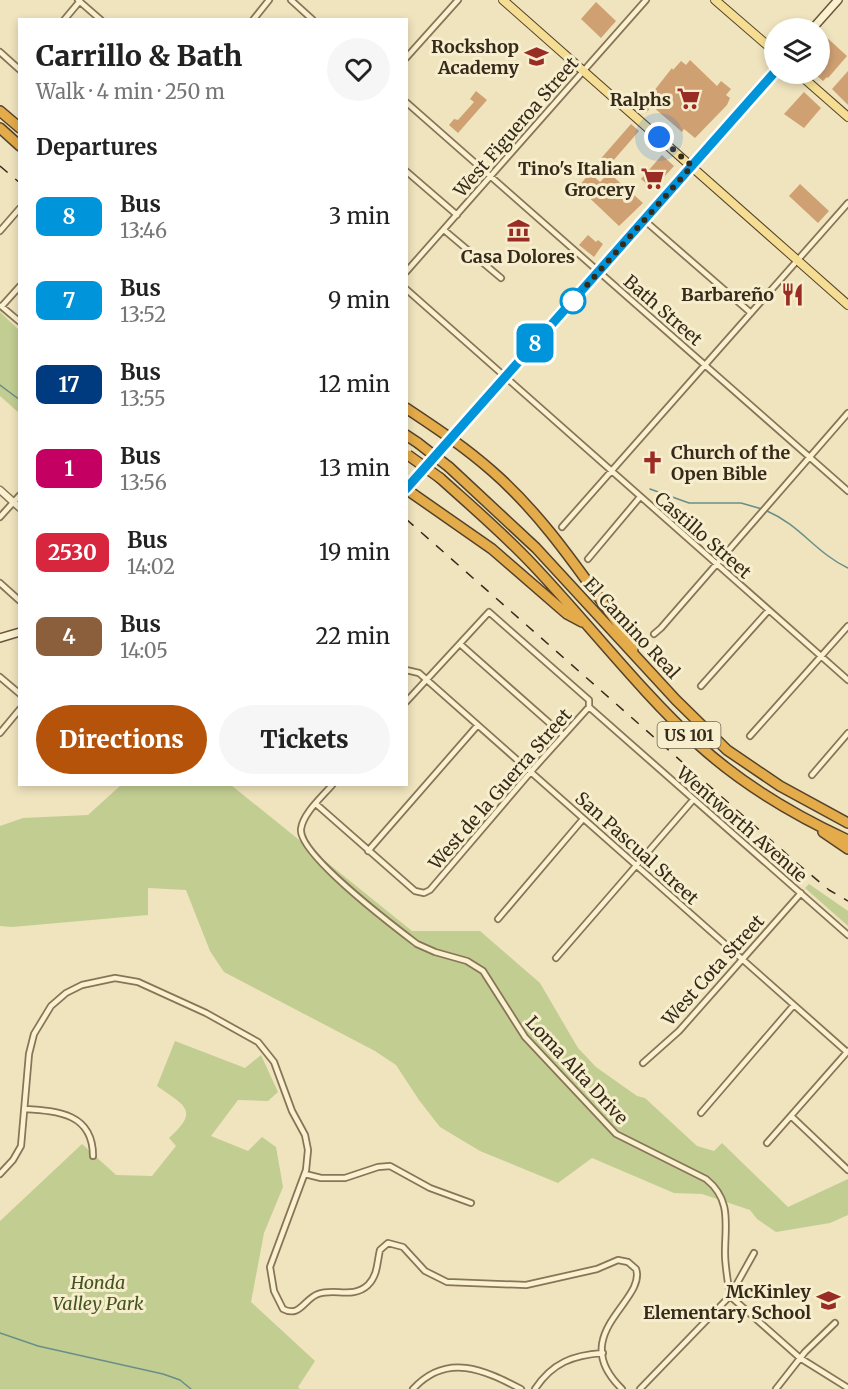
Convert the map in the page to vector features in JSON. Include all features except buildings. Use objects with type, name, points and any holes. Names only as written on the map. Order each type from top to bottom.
[{"type":"highway","points":[[0,111],[18,126]]},
{"type":"highway","points":[[0,128],[18,144]]},
{"type":"highway","points":[[408,409],[450,437],[497,476],[540,520],[626,635],[638,659]]},
{"type":"highway","name":"El Camino Real","points":[[408,436],[449,467],[536,548],[699,724],[727,750],[780,786],[848,823]]},
{"type":"highway","name":"El Camino Real","points":[[408,455],[440,478],[531,563],[670,716],[701,746],[754,788],[812,823],[848,840]]},
{"type":"highway","points":[[408,490],[492,549],[567,614],[587,624]]},
{"type":"highway","points":[[812,823],[834,842],[848,849]]},
{"type":"main road","points":[[503,0],[848,305]]},
{"type":"main road","points":[[715,0],[764,42]]},
{"type":"main road","points":[[822,18],[838,0]]},
{"type":"main road","points":[[408,488],[450,437],[764,84]]},
{"type":"main road","points":[[810,84],[848,117]]},
{"type":"main road","points":[[0,638],[18,633]]},
{"type":"street","points":[[66,18],[80,0],[98,18]]},
{"type":"street","points":[[255,18],[269,0]]},
{"type":"street","points":[[291,0],[311,18]]},
{"type":"street","points":[[408,56],[458,0]]},
{"type":"street","name":"West Figueroa Street","points":[[408,270],[646,0]]},
{"type":"street","points":[[0,52],[18,68]]},
{"type":"street","name":"Bath Street","points":[[408,104],[848,491]]},
{"type":"street","points":[[408,173],[457,215]]},
{"type":"street","points":[[562,527],[848,203]]},
{"type":"street","points":[[0,231],[18,210]]},
{"type":"street","points":[[644,220],[751,313]]},
{"type":"street","points":[[444,230],[501,278]]},
{"type":"street","points":[[18,288],[1,305],[18,320]]},
{"type":"street","name":"Castillo Street","points":[[408,291],[848,680]]},
{"type":"street","points":[[654,634],[848,414]]},
{"type":"street","points":[[0,490],[18,506]]},
{"type":"street","points":[[0,517],[18,497]]},
{"type":"street","points":[[588,559],[640,497]]},
{"type":"street","points":[[0,584],[18,599]]},
{"type":"street","points":[[701,686],[768,611]]},
{"type":"street","name":"Wentworth Avenue","points":[[460,644],[489,612],[569,680],[589,700],[590,707],[693,800],[848,935]]},
{"type":"street","points":[[750,736],[848,626]]},
{"type":"street","points":[[408,700],[460,644],[563,735]]},
{"type":"street","name":"San Pascual Street","points":[[408,670],[419,673],[740,959],[848,1052]]},
{"type":"street","points":[[0,678],[18,692]]},
{"type":"street","name":"West de la Guerra Street","points":[[368,851],[418,892],[424,893],[430,890],[563,735],[590,707]]},
{"type":"street","points":[[0,733],[18,711]]},
{"type":"street","points":[[331,786],[316,804],[368,851],[477,726]]},
{"type":"street","points":[[812,775],[848,733]]},
{"type":"street","points":[[556,958],[667,833],[693,800]]},
{"type":"street","name":"Loma Alta Drive","points":[[316,804],[301,829],[302,837],[317,860],[410,939],[435,952],[470,962],[483,971],[525,1037],[610,1129],[626,1140],[706,1179],[714,1186],[722,1197],[726,1209],[724,1254],[730,1296]]},
{"type":"street","points":[[498,919],[583,819]]},
{"type":"street","name":"West Cota Street","points":[[643,1063],[679,1031],[740,959],[801,893]]},
{"type":"street","points":[[0,1174],[13,1160],[21,1146],[31,1046],[38,1026],[51,1006],[74,988],[93,981],[115,978],[138,982],[258,1042],[274,1062],[292,1112],[305,1135],[308,1150],[305,1174],[270,1267],[274,1291],[283,1309],[297,1311],[309,1299],[320,1293],[354,1293],[363,1289],[375,1274],[380,1250],[388,1243],[403,1246],[425,1271],[447,1282],[526,1285],[567,1277],[618,1260],[625,1261],[636,1269],[637,1282],[608,1324],[603,1338],[603,1353],[610,1375],[621,1389]]},
{"type":"street","points":[[701,1113],[794,1006]]},
{"type":"street","points":[[767,1143],[848,1052]]},
{"type":"street","points":[[25,1109],[57,1112],[81,1122],[90,1136],[93,1156]]},
{"type":"street","points":[[791,1116],[848,1170]]},
{"type":"street","points":[[305,1174],[321,1178],[345,1178],[378,1167],[390,1166],[430,1188],[471,1203]]},
{"type":"street","points":[[640,1389],[730,1296],[754,1253]]},
{"type":"street","points":[[730,1296],[801,1358],[848,1388]]},
{"type":"street","points":[[776,1389],[801,1358],[835,1323]]},
{"type":"street","points":[[535,1389],[549,1371],[566,1360],[603,1353]]},
{"type":"street","points":[[413,1389],[433,1372],[468,1368],[489,1372],[522,1389]]},
{"type":"green space","points":[[0,312],[18,329],[18,412],[0,396]]},
{"type":"green space","points":[[120,786],[232,786],[412,931],[480,931],[540,983],[578,1048],[596,1067],[637,1096],[645,1098],[697,1146],[714,1151],[722,1143],[788,1207],[848,1179],[848,1215],[830,1223],[776,1232],[757,1219],[750,1210],[702,1194],[674,1193],[592,1158],[558,1183],[480,1151],[440,1127],[396,1065],[375,1051],[224,972],[210,951],[186,890],[148,888],[148,915],[12,927],[0,926],[0,826],[23,818],[88,815]]},
{"type":"green space","points":[[809,884],[848,911],[848,926],[805,888]]},
{"type":"green space","name":"Honda Valley Park","points":[[175,1041],[245,1068],[261,1055],[278,1092],[268,1101],[238,1100],[211,1136],[248,1151],[262,1137],[276,1147],[283,1187],[264,1233],[251,1302],[315,1361],[298,1387],[300,1389],[0,1389],[0,1221],[82,1144],[116,1175],[152,1176],[176,1146],[169,1138],[179,1129],[186,1115],[181,1104],[157,1086]]},
{"type":"waterway","points":[[0,385],[18,398]]},
{"type":"waterway","points":[[650,489],[689,503],[741,503],[762,509]]},
{"type":"waterway","points":[[767,511],[789,524],[826,555],[848,568]]},
{"type":"waterway","points":[[0,1333],[38,1346],[163,1374],[180,1380],[191,1389]]},
{"type":"railway","points":[[0,166],[18,181]]},
{"type":"railway","points":[[408,521],[798,864],[829,890],[848,901]]},
{"type":"bus line","name":"8","points":[[408,487],[764,84]]},
{"type":"place","name":"Rockshop Academy","points":[[537,56]]},
{"type":"place","name":"Ralphs","points":[[689,99]]},
{"type":"place","name":"Tino's Italian Grocery","points":[[653,178]]},
{"type":"place","name":"Casa Dolores","points":[[518,230]]},
{"type":"place","name":"Barbareño","points":[[792,294]]},
{"type":"place","name":"Church of the Open Bible","points":[[653,462]]},
{"type":"place","name":"McKinley Elementary School","points":[[829,1301]]},
{"type":"route","points":[[573,301],[692,166],[659,137]]}]
